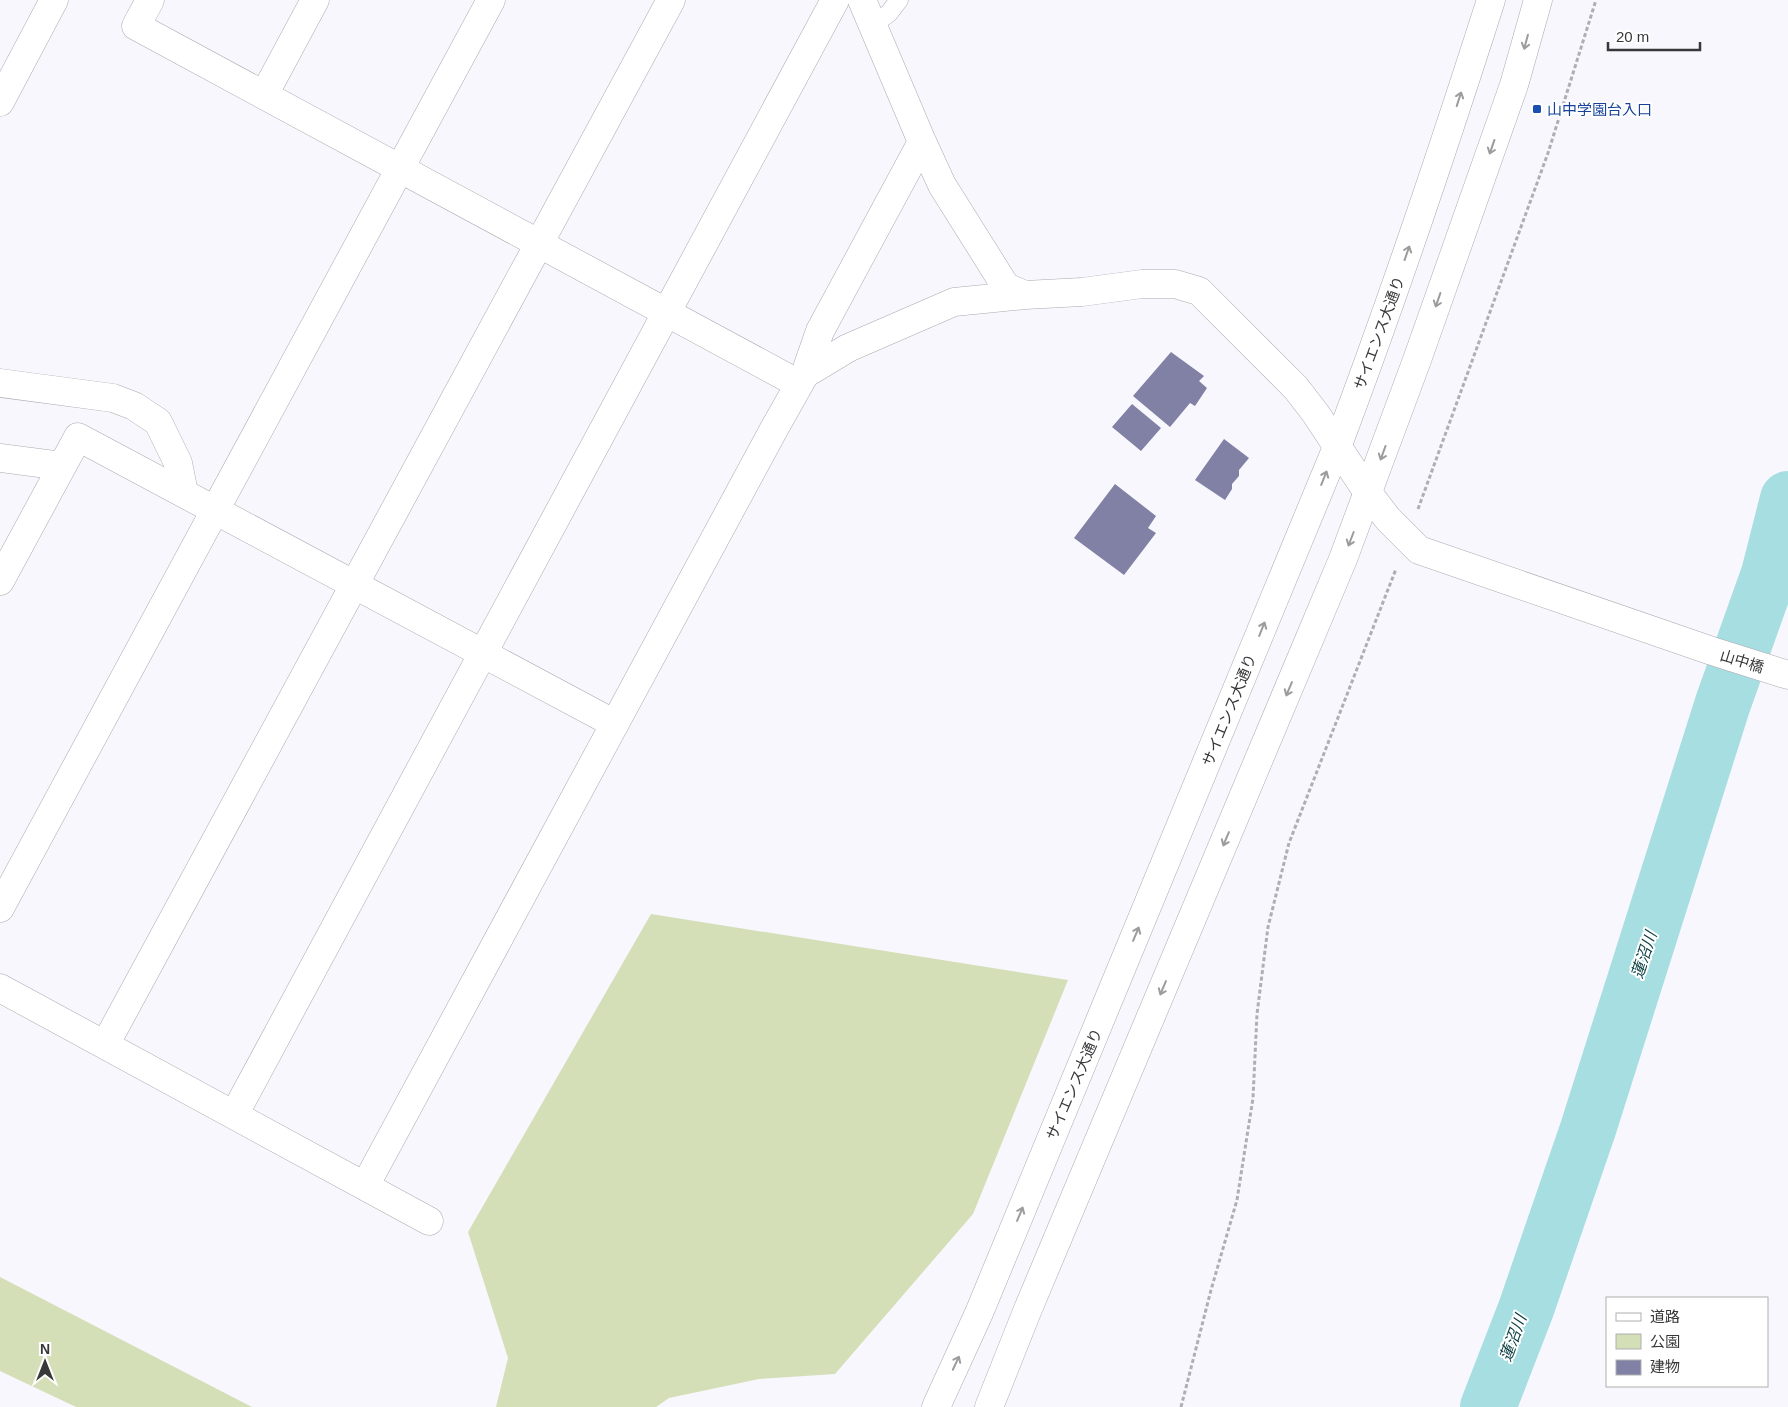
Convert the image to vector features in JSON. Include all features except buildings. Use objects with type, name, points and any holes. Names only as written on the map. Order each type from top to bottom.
[{"type":"street","points":[[0,102],[54,0]]},
{"type":"street","points":[[150,0],[136,26],[666,312],[802,379]]},
{"type":"street","points":[[264,96],[315,0]]},
{"type":"street","points":[[0,908],[491,0]]},
{"type":"street","points":[[105,1045],[670,0]]},
{"type":"street","points":[[234,1115],[835,0]]},
{"type":"street","points":[[862,0],[942,185],[1006,287],[1025,295]]},
{"type":"street","name":"サイエンス大通り","points":[[936,1407],[979,1313],[1337,447],[1440,158],[1491,0]]},
{"type":"street","points":[[989,1407],[1028,1309],[1339,568],[1368,493],[1514,85],[1538,0]]},
{"type":"street","points":[[365,1186],[802,379],[820,332],[922,142]]},
{"type":"street","name":"山中橋","points":[[802,379],[848,348],[954,302],[1082,292],[1142,284],[1175,284],[1199,291],[1296,388],[1316,414],[1368,493],[1388,519],[1419,550],[1780,673]]},
{"type":"street","points":[[0,383],[113,398],[134,406],[158,422],[178,463],[184,493]]},
{"type":"street","points":[[0,581],[78,437],[615,724]]},
{"type":"street","points":[[0,458],[62,466]]},
{"type":"street","points":[[0,988],[429,1221]]},
{"type":"lane","points":[[873,25],[890,13],[898,0]]},
{"type":"path","points":[[1181,1407],[1211,1290],[1237,1200],[1253,1098],[1257,1014],[1268,926],[1289,842],[1407,540],[1548,153],[1596,0]]},
{"type":"green space","points":[[651,914],[1068,980],[973,1214],[835,1374],[759,1379],[669,1398],[656,1407],[496,1407],[508,1358],[468,1232]]},
{"type":"green space","points":[[0,1277],[252,1407],[76,1407],[0,1371]]},
{"type":"waterway","name":"蓮沼川","points":[[1488,1407],[1526,1309],[1588,1129],[1723,703],[1769,574],[1788,499]]},
{"type":"place","name":"山中学園台入口","points":[[1537,109]]}]
